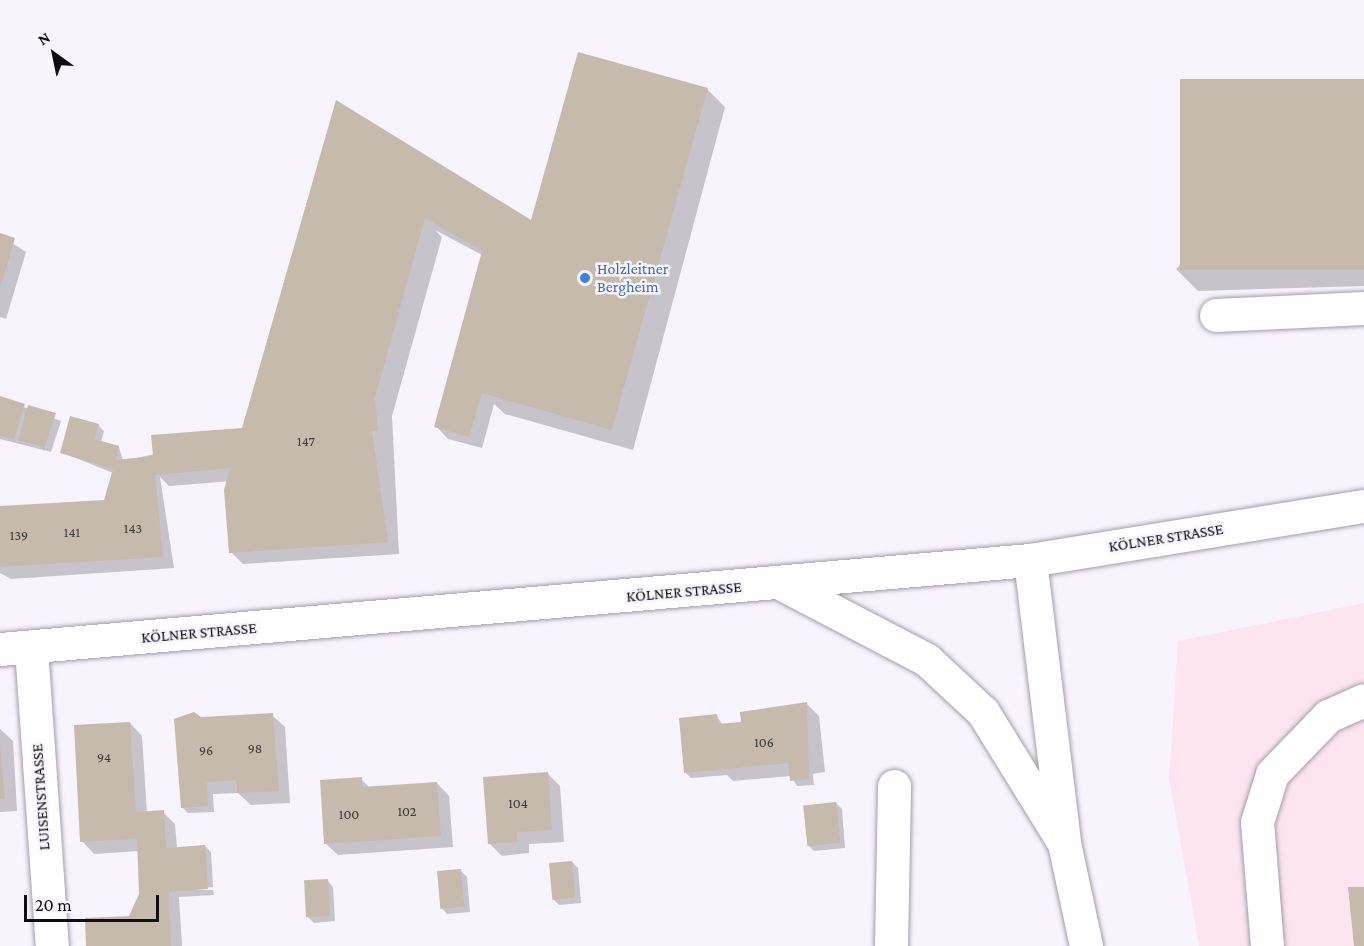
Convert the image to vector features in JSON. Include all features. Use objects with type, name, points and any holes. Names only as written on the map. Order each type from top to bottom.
[{"type":"main road","points":[[1216,315],[1364,308]]},
{"type":"main road","name":"KÖLNER STRASSE","points":[[15,649],[1030,560],[1364,506]]},
{"type":"main road","points":[[1030,560],[1064,843],[1086,946]]},
{"type":"main road","points":[[780,583],[927,660],[983,712],[1064,843]]},
{"type":"main road","name":"LUISENSTRASSE","points":[[15,649],[52,946]]},
{"type":"main road","points":[[1267,946],[1257,822],[1272,774],[1328,716],[1364,700]]},
{"type":"main road","points":[[891,946],[894,786]]},
{"type":"shaded area","points":[[1364,603],[1364,946],[1199,946],[1169,778],[1178,641]]},
{"type":"building","points":[[578,52],[708,88],[612,430],[482,393],[469,437],[434,427],[482,251],[425,218],[375,398],[378,431],[372,431],[388,542],[229,553],[224,490],[230,468],[155,475],[163,557],[0,567],[0,506],[104,500],[113,469],[60,453],[70,416],[99,424],[94,439],[119,446],[116,460],[153,456],[151,435],[242,428],[336,100],[531,220]]},
{"type":"building","points":[[1180,79],[1364,79],[1364,270],[1180,270]]},
{"type":"building","points":[[0,233],[15,238],[1,285],[0,285]]},
{"type":"building","points":[[0,396],[25,404],[14,439],[0,436]]},
{"type":"building","points":[[28,405],[56,413],[43,452],[43,447],[18,440]]},
{"type":"building","points":[[807,702],[809,779],[790,781],[788,763],[684,773],[679,718],[717,714],[718,724],[741,722],[740,712]]},
{"type":"building","points":[[194,712],[201,717],[273,713],[279,791],[237,793],[236,780],[207,782],[208,806],[181,808],[174,719]]},
{"type":"building","points":[[130,722],[136,812],[164,810],[166,848],[205,845],[208,889],[169,892],[168,875],[171,946],[86,946],[85,918],[129,916],[139,894],[137,839],[80,842],[74,725]]},
{"type":"building","points":[[0,746],[5,799],[0,799]]},
{"type":"building","points":[[548,772],[552,830],[517,832],[517,842],[488,844],[483,777]]},
{"type":"building","points":[[362,777],[362,787],[437,782],[441,836],[324,844],[320,780]]},
{"type":"building","points":[[836,802],[840,843],[807,846],[803,805]]},
{"type":"building","points":[[572,861],[575,898],[552,900],[549,863]]},
{"type":"building","points":[[461,869],[464,907],[440,909],[437,871]]},
{"type":"building","points":[[328,879],[330,916],[306,917],[304,880]]},
{"type":"building","points":[[1348,887],[1364,887],[1364,946],[1354,946]]},
{"type":"place","name":"Holzleitner Bergheim","points":[[585,278]]}]
